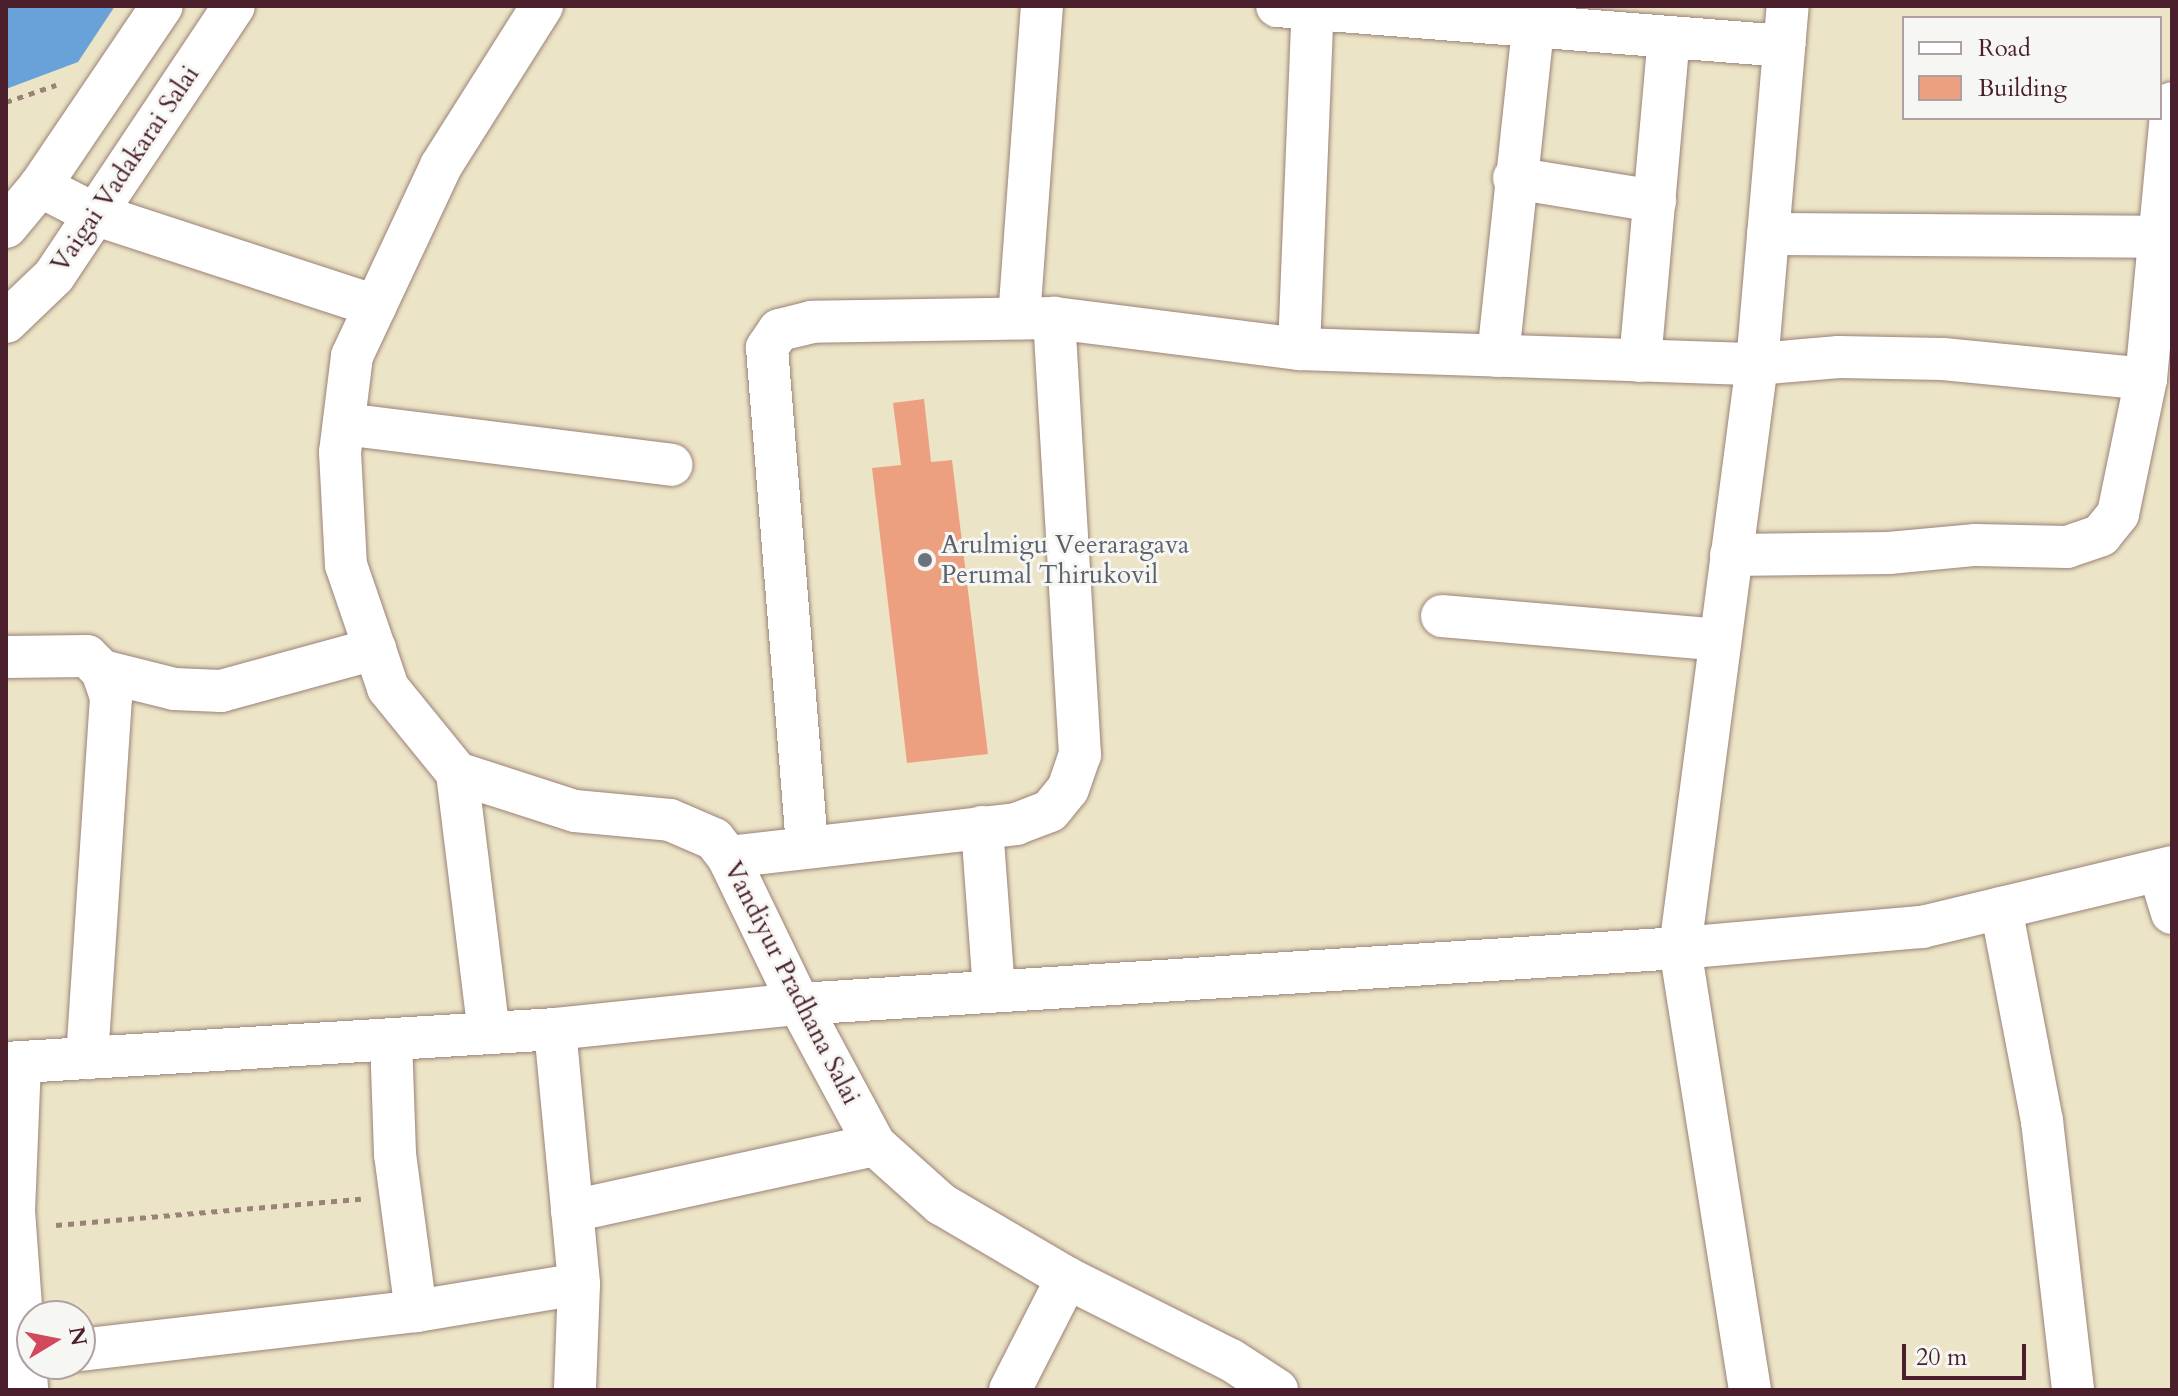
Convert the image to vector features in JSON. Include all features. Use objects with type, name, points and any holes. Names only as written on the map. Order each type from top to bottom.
[{"type":"street","points":[[6,227],[40,186],[162,6]]},
{"type":"street","name":"Vaigai Vadakarai Salai","points":[[6,322],[54,276],[234,6]]},
{"type":"street","points":[[489,1033],[457,773],[388,688],[346,565],[344,424],[352,356],[441,166],[542,6]]},
{"type":"street","points":[[728,857],[1016,824],[1050,811],[1068,789],[1080,755],[1037,318],[1042,6]]},
{"type":"street","points":[[1299,349],[1301,7],[1412,12],[1669,39],[1786,26],[1757,364],[1680,948],[1750,1390]]},
{"type":"street","points":[[1498,356],[1514,178],[1533,27]]},
{"type":"street","points":[[1640,361],[1669,39]]},
{"type":"street","points":[[1731,555],[1889,553],[1976,545],[2067,547],[2101,535],[2118,514],[2146,379],[2162,237],[2172,103]]},
{"type":"street","points":[[1514,178],[1655,201]]},
{"type":"street","points":[[40,186],[94,214],[375,306]]},
{"type":"street","points":[[1768,234],[2162,237]]},
{"type":"street","points":[[807,846],[767,348],[779,330],[812,322],[1037,318],[1299,349],[1757,364],[1839,357],[1943,359],[2146,379]]},
{"type":"street","points":[[344,424],[671,465]]},
{"type":"street","points":[[1442,616],[1720,640]]},
{"type":"street","points":[[102,671],[174,689],[221,691],[375,649]]},
{"type":"street","points":[[6,657],[67,653],[87,656],[102,671],[111,697],[87,1058]]},
{"type":"street","name":"Vandiyur Pradhana Salai","points":[[457,773],[575,811],[694,827],[728,857],[799,1004],[875,1145],[941,1204],[1224,1375],[1277,1390]]},
{"type":"street","points":[[982,827],[994,991]]},
{"type":"street","points":[[18,1300],[12,1217],[13,1063],[555,1029],[799,1004],[1680,948],[1922,927],[2166,869],[2172,913]]},
{"type":"street","points":[[2001,908],[2042,1121],[2073,1390]]},
{"type":"street","points":[[555,1029],[579,1284],[575,1390]]},
{"type":"street","points":[[391,1039],[395,1154],[416,1311]]},
{"type":"street","points":[[572,1211],[807,1164],[875,1145]]},
{"type":"street","points":[[1010,1390],[1067,1278]]},
{"type":"street","points":[[96,1348],[416,1311],[579,1284]]},
{"type":"path","points":[[6,102],[72,79]]},
{"type":"path","points":[[12,1217],[402,1195]]},
{"type":"water","points":[[6,6],[115,6],[78,62],[6,89]]},
{"type":"building","points":[[924,399],[931,462],[952,460],[988,754],[907,763],[872,468],[901,465],[893,403]]},
{"type":"place","name":"Arulmigu Veeraragava Perumal Thirukovil","points":[[925,560]]}]
